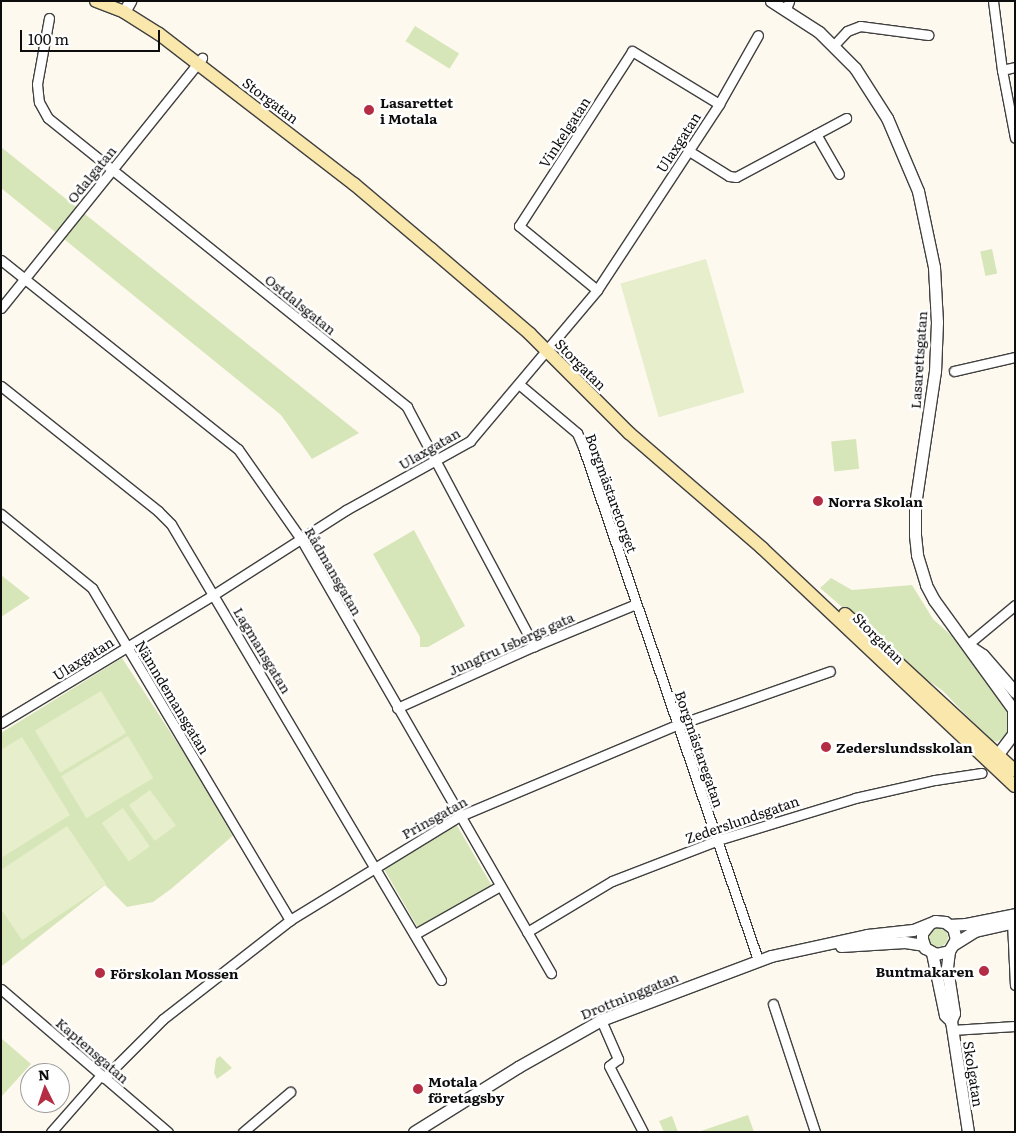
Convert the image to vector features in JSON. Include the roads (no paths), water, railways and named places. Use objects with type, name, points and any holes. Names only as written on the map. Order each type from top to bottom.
[{"type":"main road","name":"Storgatan","points":[[96,1],[126,5],[359,178],[549,348],[652,445],[767,543],[990,764],[1010,767],[1015,786]]},
{"type":"street","name":"Lasarettsgatan","points":[[772,1],[787,5],[834,46],[867,84],[887,118],[915,181],[926,223],[936,289],[936,349],[915,505],[917,555],[926,586],[934,600],[1013,709],[1013,734],[990,764]]},
{"type":"street","points":[[993,1],[1002,70],[1015,138]]},
{"type":"street","name":"Ostdalsgatan","points":[[49,18],[37,84],[42,107],[55,126],[401,401],[416,421],[534,646]]},
{"type":"street","points":[[834,46],[847,31],[860,26],[928,35]]},
{"type":"street","name":"Ulaxgatan","points":[[1,724],[213,595],[346,510],[470,441],[520,385],[597,290],[719,104],[758,35]]},
{"type":"street","name":"Vinkelgatan","points":[[597,290],[519,226],[632,52],[719,104]]},
{"type":"street","name":"Odalgatan","points":[[1,308],[200,61]]},
{"type":"street","points":[[1002,70],[1015,67]]},
{"type":"street","points":[[689,151],[729,176],[736,178],[846,118]]},
{"type":"street","points":[[816,134],[839,174]]},
{"type":"street","name":"Rådmansgatan","points":[[1,260],[238,449],[301,539],[551,973]]},
{"type":"street","points":[[954,371],[1015,357]]},
{"type":"street","name":"Borgmästaretorget","points":[[520,385],[577,433],[636,604]]},
{"type":"street","name":"Lagmansgatan","points":[[1,386],[165,518],[375,866],[441,980]]},
{"type":"street","name":"Nämndemansgatan","points":[[1,514],[87,583],[290,920]]},
{"type":"street","name":"Jungfru Isbergs gata","points":[[397,708],[534,646],[636,604]]},
{"type":"street","name":"Borgmästaregatan","points":[[636,604],[758,960]]},
{"type":"street","points":[[967,645],[1013,610]]},
{"type":"street","name":"Lasarettsgatan","points":[[967,645],[983,655],[1015,692]]},
{"type":"street","name":"Prinsgatan","points":[[51,1132],[103,1077],[163,1019],[290,920],[375,866],[460,816],[677,725],[830,671]]},
{"type":"street","name":"Zederslundsgatan","points":[[527,932],[612,880],[718,840],[855,798],[935,780],[990,764]]},
{"type":"street","points":[[415,934],[500,886]]},
{"type":"street","points":[[1014,919],[976,931],[941,954],[932,953],[923,944],[922,933],[929,924],[940,921],[950,925],[1014,919]]},
{"type":"street","points":[[1014,919],[1015,985]]},
{"type":"street","name":"Drottninggatan","points":[[414,1132],[518,1067],[600,1020],[758,960],[867,935],[913,930],[929,924]]},
{"type":"street","points":[[950,925],[955,933],[952,947]]},
{"type":"street","name":"Drottninggatan","points":[[816,947],[905,942],[923,944]]},
{"type":"street","name":"Skolgatan","points":[[952,947],[947,968],[954,1013],[952,1025],[968,1132]]},
{"type":"street","name":"Skolgatan","points":[[932,953],[945,1015],[952,1025]]},
{"type":"street","name":"Kaptensgatan","points":[[1,989],[168,1132]]},
{"type":"street","points":[[773,1004],[815,1132]]},
{"type":"street","points":[[600,1020],[618,1059],[609,1066],[643,1132]]},
{"type":"street","points":[[952,1025],[1015,1026]]},
{"type":"street","points":[[243,1132],[290,1092]]},
{"type":"place","name":"Lasarettet i Motala","points":[[369,110]]},
{"type":"place","name":"Norra Skolan","points":[[818,501]]},
{"type":"place","name":"Zederslundsskolan","points":[[826,747]]},
{"type":"place","name":"Buntmakaren","points":[[984,971]]},
{"type":"place","name":"Förskolan Mossen","points":[[100,973]]},
{"type":"place","name":"Motala företagsby","points":[[418,1089]]}]
